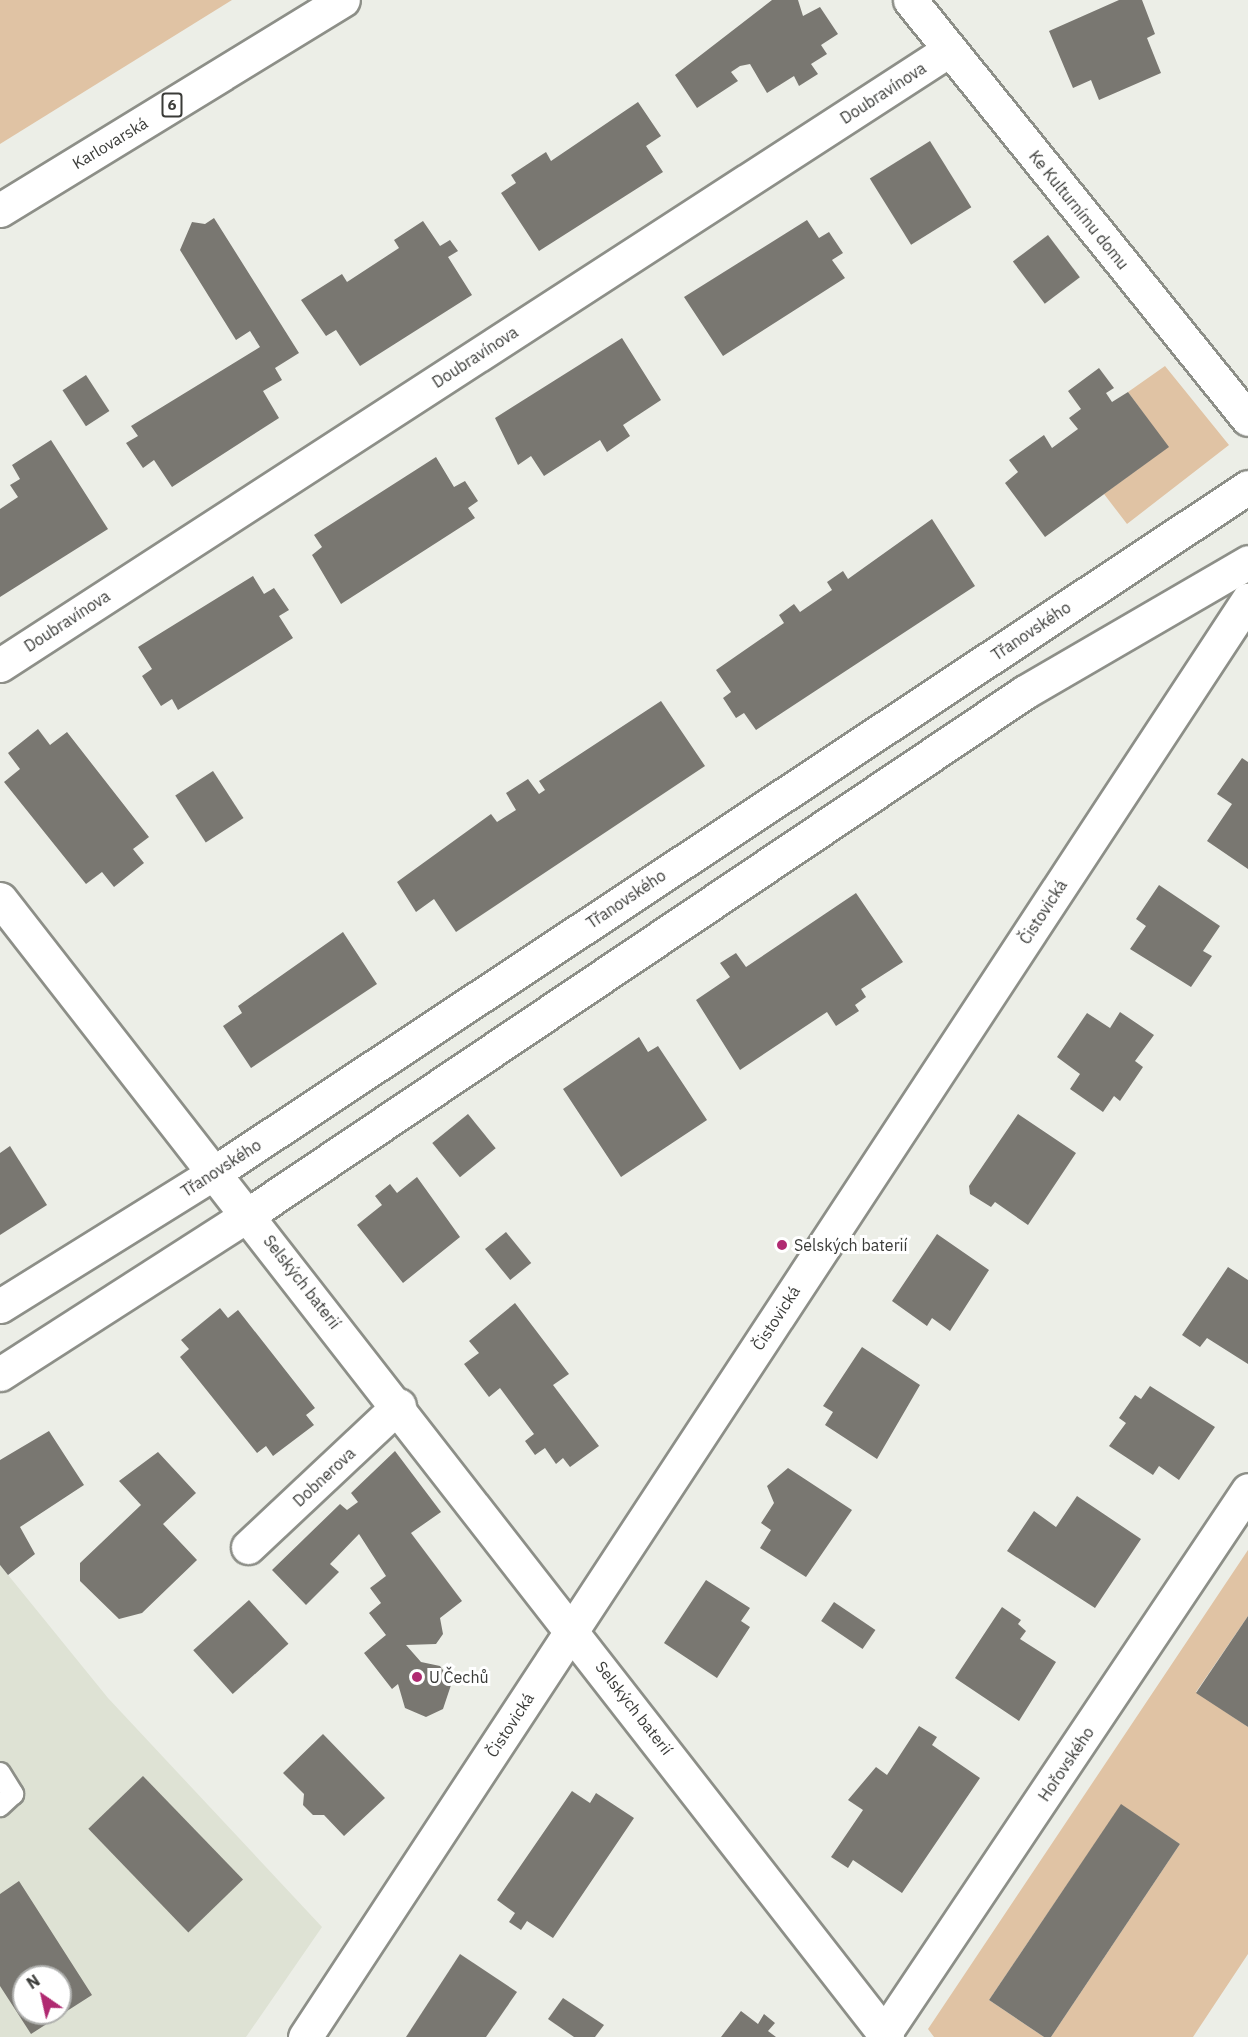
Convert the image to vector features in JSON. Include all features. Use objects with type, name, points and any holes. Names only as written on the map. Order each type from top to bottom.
[{"type":"street","name":"Karlovarská","points":[[0,210],[343,0]]},
{"type":"street","name":"Ke Kulturnímu domu","points":[[910,0],[1248,420]]},
{"type":"street","name":"Doubravínova","points":[[0,665],[949,50]]},
{"type":"street","name":"Třanovského","points":[[0,1306],[217,1171],[1248,487]]},
{"type":"street","points":[[0,1374],[249,1214],[1026,692],[1248,562]]},
{"type":"street","name":"Čistovická","points":[[305,2037],[1248,600]]},
{"type":"street","name":"Selských baterií","points":[[0,899],[217,1171],[885,2036]]},
{"type":"street","name":"Dobnerova","points":[[248,1547],[399,1405]]},
{"type":"street","name":"Hořovského","points":[[885,2036],[1248,1490]]},
{"type":"lane","points":[[0,1773],[13,1794],[0,1806]]},
{"type":"shaded area","points":[[0,0],[232,0],[0,144]]},
{"type":"shaded area","points":[[1165,366],[1229,445],[1127,524],[1104,494],[1168,447],[1128,392]]},
{"type":"shaded area","points":[[1248,1550],[1248,1616],[1196,1692],[1248,1727],[1248,1954],[1193,2037],[1051,2037],[1180,1844],[1121,1805],[989,2000],[1044,2037],[934,2037],[928,2029]]},
{"type":"shaded area","points":[[0,1565],[108,1698],[322,1927],[246,2037],[0,2037]]},
{"type":"building","points":[[772,0],[798,0],[803,16],[820,7],[838,34],[821,45],[827,54],[811,64],[818,74],[799,86],[794,76],[767,93],[750,64],[740,66],[731,72],[738,81],[697,108],[675,75]]},
{"type":"building","points":[[1119,0],[1142,0],[1155,34],[1147,38],[1161,73],[1099,100],[1091,80],[1073,88],[1049,31]]},
{"type":"building","points":[[638,102],[661,136],[646,146],[663,172],[539,251],[501,193],[516,183],[511,175],[546,152],[551,161]]},
{"type":"building","points":[[930,141],[971,207],[911,245],[870,179]]},
{"type":"building","points":[[214,218],[299,353],[275,368],[282,380],[263,391],[279,418],[172,487],[154,460],[143,468],[126,443],[138,436],[131,426],[260,347],[250,331],[236,340],[180,250],[192,222],[205,224]]},
{"type":"building","points":[[807,220],[819,238],[829,232],[843,253],[832,260],[845,278],[723,356],[684,297]]},
{"type":"building","points":[[423,221],[440,246],[450,240],[458,251],[448,257],[472,295],[360,366],[336,330],[326,336],[301,300],[342,274],[347,282],[399,248],[394,240]]},
{"type":"building","points":[[1048,235],[1080,277],[1045,304],[1013,261]]},
{"type":"building","points":[[622,338],[661,400],[623,425],[630,436],[607,452],[600,440],[544,476],[531,456],[518,465],[495,418]]},
{"type":"building","points":[[1099,368],[1114,388],[1106,393],[1112,402],[1128,392],[1169,447],[1045,537],[1005,483],[1018,472],[1009,460],[1044,435],[1052,448],[1078,429],[1069,418],[1081,409],[1068,391]]},
{"type":"building","points":[[86,375],[109,411],[86,426],[63,390]]},
{"type":"building","points":[[51,440],[108,529],[0,597],[0,509],[18,497],[10,485],[20,479],[12,465]]},
{"type":"building","points":[[436,457],[454,487],[465,481],[478,501],[468,508],[475,518],[341,604],[312,555],[322,547],[314,535]]},
{"type":"building","points":[[932,519],[975,586],[756,730],[744,713],[736,718],[723,698],[731,692],[716,670],[784,623],[779,615],[794,604],[800,612],[832,590],[827,582],[843,571],[848,579]]},
{"type":"building","points":[[253,576],[264,594],[274,588],[289,610],[279,616],[293,638],[178,710],[172,699],[161,706],[142,676],[152,669],[138,647]]},
{"type":"building","points":[[661,701],[705,766],[456,932],[434,899],[416,912],[397,882],[491,814],[497,822],[516,810],[506,793],[528,779],[539,794],[545,790],[539,781]]},
{"type":"building","points":[[38,729],[50,745],[67,732],[149,837],[133,849],[144,863],[114,887],[102,872],[86,884],[4,782],[20,769],[8,753]]},
{"type":"building","points":[[1242,758],[1248,762],[1248,869],[1207,841],[1232,804],[1217,794]]},
{"type":"building","points":[[213,771],[243,818],[206,842],[175,796]]},
{"type":"building","points":[[1159,885],[1220,926],[1203,951],[1212,956],[1191,987],[1130,949],[1146,926],[1136,919]]},
{"type":"building","points":[[856,893],[903,962],[861,989],[866,997],[855,1005],[859,1011],[836,1026],[827,1012],[740,1070],[696,1000],[730,977],[720,963],[736,953],[746,967]]},
{"type":"building","points":[[343,932],[377,984],[251,1068],[223,1026],[242,1013],[238,1006]]},
{"type":"building","points":[[1120,1012],[1154,1035],[1135,1061],[1143,1067],[1120,1101],[1114,1096],[1103,1112],[1070,1089],[1080,1074],[1057,1057],[1087,1013],[1110,1028]]},
{"type":"building","points":[[639,1037],[648,1052],[658,1046],[707,1120],[621,1177],[563,1089]]},
{"type":"building","points":[[468,1114],[496,1148],[460,1177],[432,1143]]},
{"type":"building","points":[[1018,1114],[1076,1153],[1028,1225],[995,1202],[991,1207],[970,1194],[969,1186]]},
{"type":"building","points":[[10,1146],[47,1205],[0,1235],[0,1153]]},
{"type":"building","points":[[417,1177],[460,1237],[403,1283],[357,1225],[382,1205],[375,1196],[390,1184],[397,1193]]},
{"type":"building","points":[[506,1232],[531,1263],[510,1280],[485,1249]]},
{"type":"building","points":[[937,1234],[989,1270],[950,1331],[932,1318],[927,1326],[892,1301]]},
{"type":"building","points":[[1228,1267],[1248,1280],[1248,1364],[1207,1338],[1200,1347],[1182,1335]]},
{"type":"building","points":[[515,1303],[569,1374],[553,1385],[599,1446],[570,1467],[563,1458],[556,1464],[545,1448],[535,1455],[525,1441],[534,1434],[500,1388],[489,1397],[464,1364],[479,1353],[469,1341]]},
{"type":"building","points":[[220,1308],[228,1318],[238,1310],[315,1408],[306,1415],[314,1425],[273,1456],[266,1446],[257,1453],[180,1357],[189,1349],[181,1340]]},
{"type":"building","points":[[862,1347],[920,1385],[877,1459],[825,1425],[833,1412],[823,1406]]},
{"type":"building","points":[[1150,1386],[1215,1427],[1179,1480],[1159,1466],[1153,1475],[1109,1446],[1126,1423],[1119,1418],[1135,1395],[1141,1399]]},
{"type":"building","points":[[49,1431],[84,1485],[20,1527],[35,1554],[8,1575],[0,1565],[0,1460]]},
{"type":"building","points":[[395,1451],[441,1512],[411,1533],[462,1601],[440,1618],[443,1634],[436,1644],[406,1645],[421,1662],[440,1666],[452,1682],[443,1709],[426,1717],[405,1708],[398,1684],[392,1689],[364,1653],[386,1635],[369,1613],[381,1603],[370,1588],[386,1576],[359,1534],[330,1564],[339,1572],[306,1605],[272,1570],[340,1504],[347,1510],[358,1502],[351,1493]]},
{"type":"building","points":[[158,1452],[196,1493],[163,1524],[197,1560],[142,1613],[119,1619],[80,1581],[80,1563],[141,1505],[119,1481]]},
{"type":"building","points":[[788,1468],[852,1510],[806,1577],[760,1548],[771,1530],[761,1523],[774,1503],[767,1486]]},
{"type":"building","points":[[1077,1496],[1141,1539],[1095,1608],[1007,1551],[1034,1511],[1056,1527]]},
{"type":"building","points":[[706,1580],[750,1608],[741,1621],[750,1627],[717,1678],[664,1643]]},
{"type":"building","points":[[249,1600],[288,1644],[233,1694],[193,1650]]},
{"type":"building","points":[[834,1602],[875,1630],[863,1649],[821,1621]]},
{"type":"building","points":[[1002,1607],[1021,1620],[1018,1624],[1026,1631],[1020,1639],[1056,1662],[1019,1721],[955,1678]]},
{"type":"building","points":[[1248,1616],[1248,1727],[1196,1693]]},
{"type":"building","points":[[919,1726],[937,1737],[932,1745],[980,1778],[902,1893],[853,1860],[848,1868],[831,1857],[863,1810],[848,1800],[876,1767],[887,1775]]},
{"type":"building","points":[[323,1734],[385,1798],[344,1836],[324,1815],[313,1815],[303,1805],[304,1794],[283,1773]]},
{"type":"building","points":[[143,1776],[243,1880],[188,1932],[88,1829]]},
{"type":"building","points":[[572,1791],[590,1803],[596,1793],[634,1818],[553,1938],[527,1921],[521,1930],[509,1922],[515,1913],[497,1900]]},
{"type":"building","points":[[1121,1804],[1180,1844],[1051,2037],[1044,2037],[989,2000]]},
{"type":"building","points":[[19,1881],[92,1995],[72,2008],[72,1965],[12,1965],[12,2005],[0,1986],[0,1894]]},
{"type":"building","points":[[460,1954],[517,1992],[486,2037],[406,2037]]},
{"type":"building","points":[[563,1998],[604,2025],[595,2037],[574,2037],[548,2019]]},
{"type":"building","points":[[741,2011],[758,2024],[764,2014],[775,2023],[768,2031],[776,2037],[721,2037]]},
{"type":"building","points":[[25,2025],[45,2025],[31,2034]]},
{"type":"place","name":"Selských baterií","points":[[782,1245]]},
{"type":"place","name":"U Čechů","points":[[417,1677]]}]
